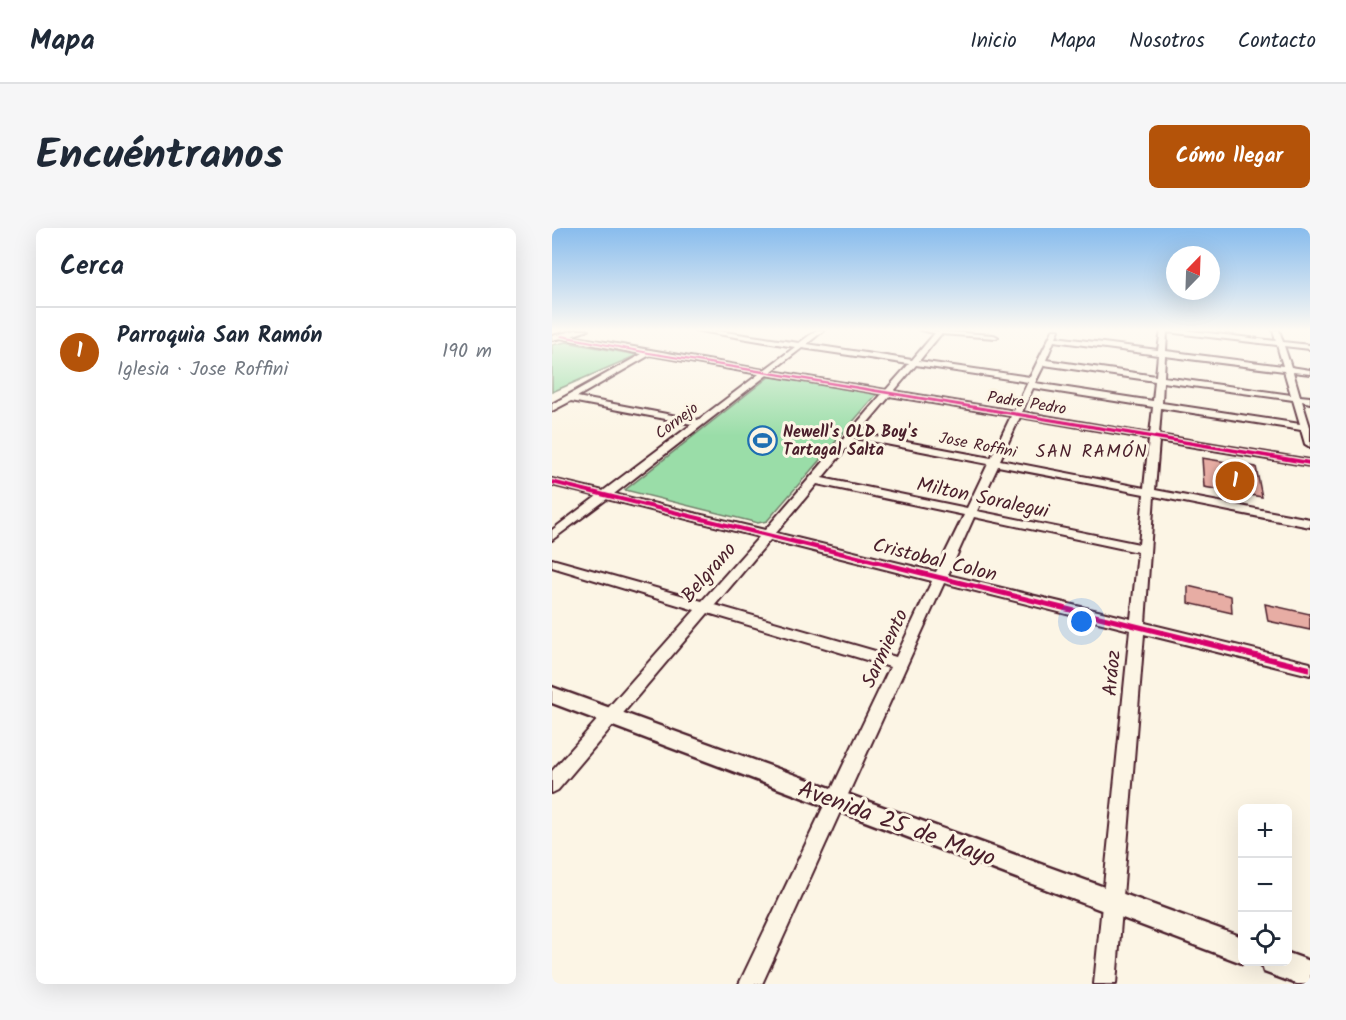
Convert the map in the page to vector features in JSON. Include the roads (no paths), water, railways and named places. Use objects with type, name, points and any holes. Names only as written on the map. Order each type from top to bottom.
[{"type":"main road","name":"Avenida 25 de Mayo","points":[[552,695],[1238,949]]},
{"type":"main road","points":[[1285,966],[1310,975]]},
{"type":"street","points":[[552,408],[627,365]]},
{"type":"street","name":"Padre Pedro","points":[[725,365],[1310,463]]},
{"type":"street","name":"Cornejo","points":[[552,536],[775,365]]},
{"type":"street","name":"Belgrano","points":[[552,784],[706,608],[911,365]]},
{"type":"street","points":[[932,365],[1308,429]]},
{"type":"street","name":"Sarmiento","points":[[750,984],[1039,365]]},
{"type":"street","points":[[1065,365],[1310,400]]},
{"type":"street","name":"Aráoz","points":[[1105,984],[1160,365]]},
{"type":"street","points":[[1258,365],[1310,372]]},
{"type":"street","points":[[1286,365],[1308,429],[1310,444]]},
{"type":"street","points":[[568,398],[700,423]]},
{"type":"street","name":"Jose Roffini","points":[[853,435],[1310,524]]},
{"type":"street","name":"Milton Soralegui","points":[[815,480],[1143,549]]},
{"type":"street","name":"Cristobal Colon","points":[[552,482],[1310,669]]},
{"type":"street","points":[[552,563],[900,664]]},
{"type":"place","name":"Newell's OLD Boy's Tartagal Salta","points":[[762,440]]},
{"type":"place","name":"Parroquia San Ramón","points":[[1235,481]]},
{"type":"district","name":"SAN RAMÓN","points":[[1092,451]]}]
